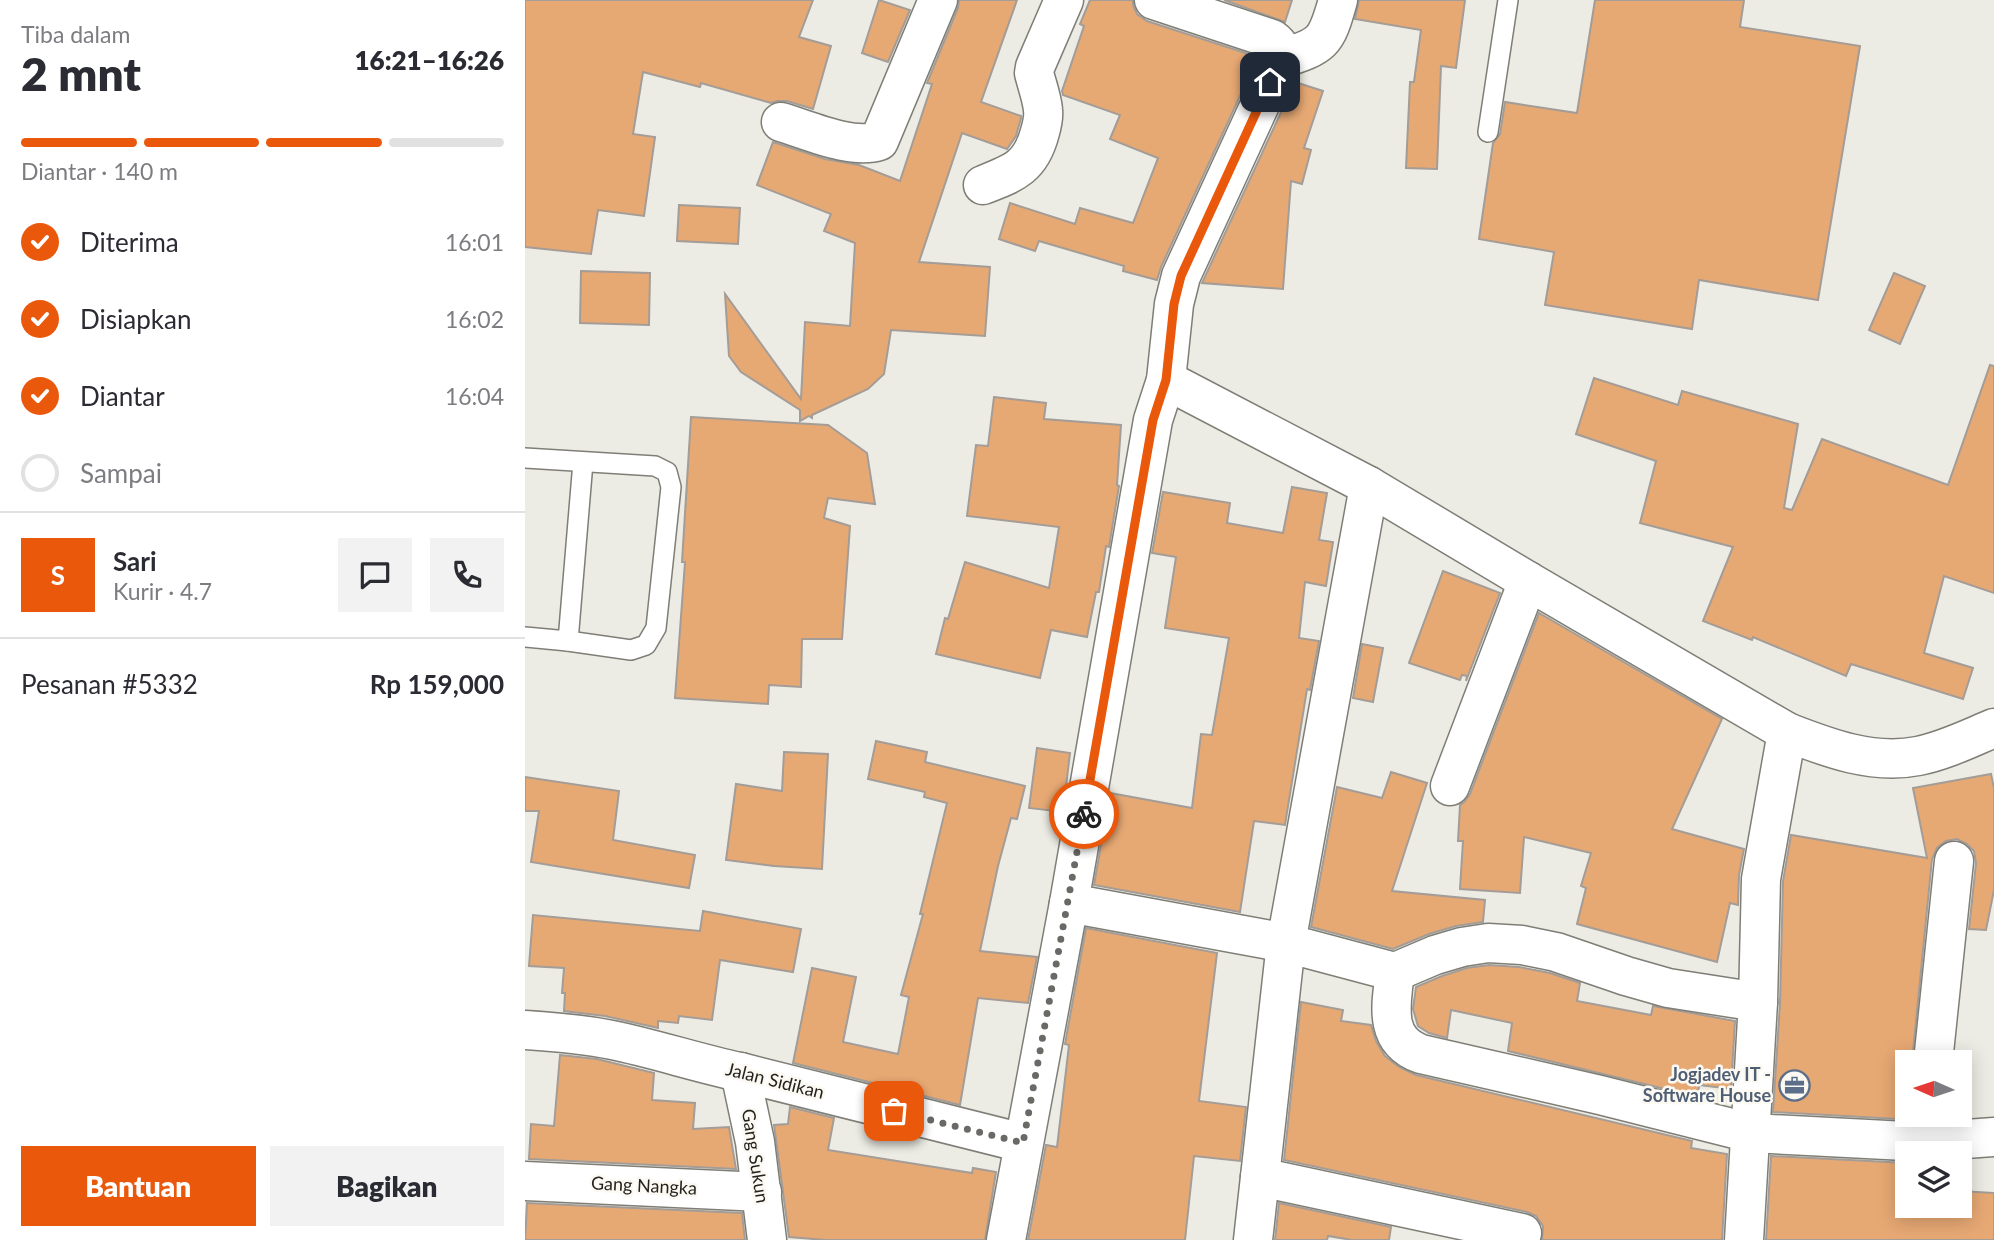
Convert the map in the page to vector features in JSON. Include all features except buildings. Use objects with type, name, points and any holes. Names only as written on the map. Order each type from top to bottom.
[{"type":"street","points":[[781,122],[854,145],[879,141],[938,0]]},
{"type":"street","points":[[983,186],[1009,175],[1025,164],[1031,156],[1044,117],[1035,67],[1064,0]]},
{"type":"street","points":[[1280,59],[1312,48],[1327,35],[1338,0]]},
{"type":"street","points":[[1006,1240],[1069,902],[1153,420],[1166,380],[1177,290],[1280,59],[1280,48],[1272,39],[1160,1]]},
{"type":"street","points":[[1166,380],[1369,486],[1787,732],[1829,749],[1893,758],[1918,756],[1994,728]]},
{"type":"street","points":[[1254,1240],[1286,943],[1369,486]]},
{"type":"street","points":[[1450,786],[1528,582]]},
{"type":"street","points":[[1744,1240],[1758,1002],[1761,879],[1787,732]]},
{"type":"street","points":[[1934,1050],[1954,861]]},
{"type":"street","points":[[1069,902],[1286,943],[1395,972],[1462,947],[1488,943],[1522,945],[1556,952],[1668,988],[1758,1002]]},
{"type":"street","points":[[1395,972],[1392,1016],[1394,1030],[1408,1049],[1421,1054],[1751,1133],[1926,1129],[1994,1137]]},
{"type":"street","name":"Jalan Sidikan","points":[[525,1030],[577,1033],[613,1040],[1023,1143]]},
{"type":"street","name":"Gang Sukun","points":[[740,1072],[755,1142],[767,1240]]},
{"type":"street","points":[[1260,1177],[1522,1233]]},
{"type":"street","name":"Gang Nangka","points":[[525,1181],[762,1192]]},
{"type":"lane","points":[[1487,132],[1508,0]]},
{"type":"lane","points":[[525,458],[655,466],[667,472],[671,487],[656,628],[646,645],[631,650],[525,637]]},
{"type":"lane","points":[[568,641],[583,462]]},
{"type":"way so far","points":[[894,1111],[1023,1143],[1084,814]]},
{"type":"place","name":"Jogjadev IT - Software House","points":[[1794,1085]]},
{"type":"route","points":[[1084,814],[1153,420],[1166,380],[1174,304],[1181,276],[1270,82]]}]
